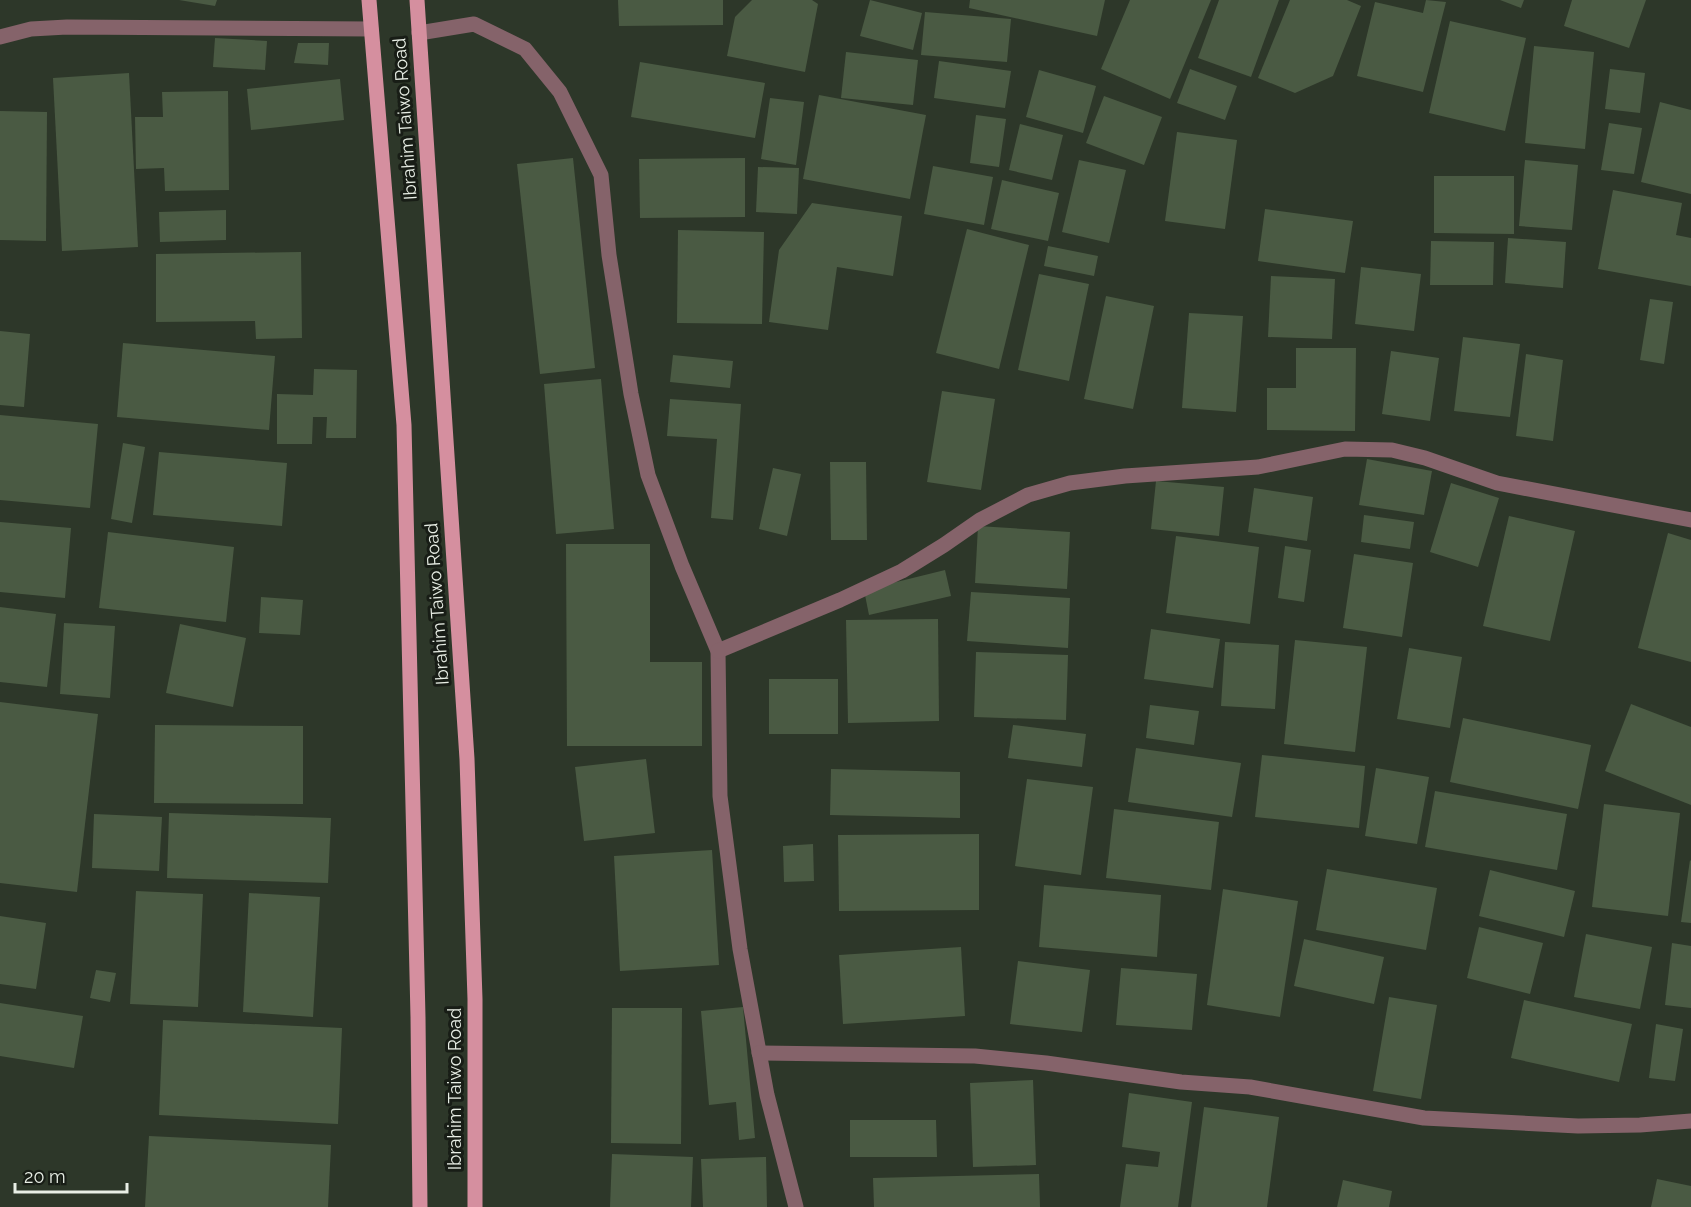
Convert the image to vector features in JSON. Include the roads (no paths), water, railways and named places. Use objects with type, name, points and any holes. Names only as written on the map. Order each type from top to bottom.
[{"type":"main road","name":"Ibrahim Taiwo Road","points":[[369,0],[404,425],[418,1005],[420,1207]]},
{"type":"main road","name":"Ibrahim Taiwo Road","points":[[417,0],[467,759],[475,999],[475,1207]]},
{"type":"street","points":[[419,33],[474,24],[525,49],[560,92],[601,175],[611,267],[631,394],[648,475],[682,566],[718,651],[720,796],[740,949],[767,1095],[796,1207]]},
{"type":"street","points":[[0,37],[31,29],[67,27],[372,29]]},
{"type":"street","points":[[718,651],[840,600],[902,571],[980,520],[1028,495],[1070,483],[1125,476],[1258,467],[1345,449],[1392,450],[1425,458],[1497,483],[1691,520]]},
{"type":"street","points":[[759,1053],[975,1056],[1046,1063],[1181,1082],[1250,1087],[1424,1118],[1578,1125],[1641,1125],[1691,1121]]}]
